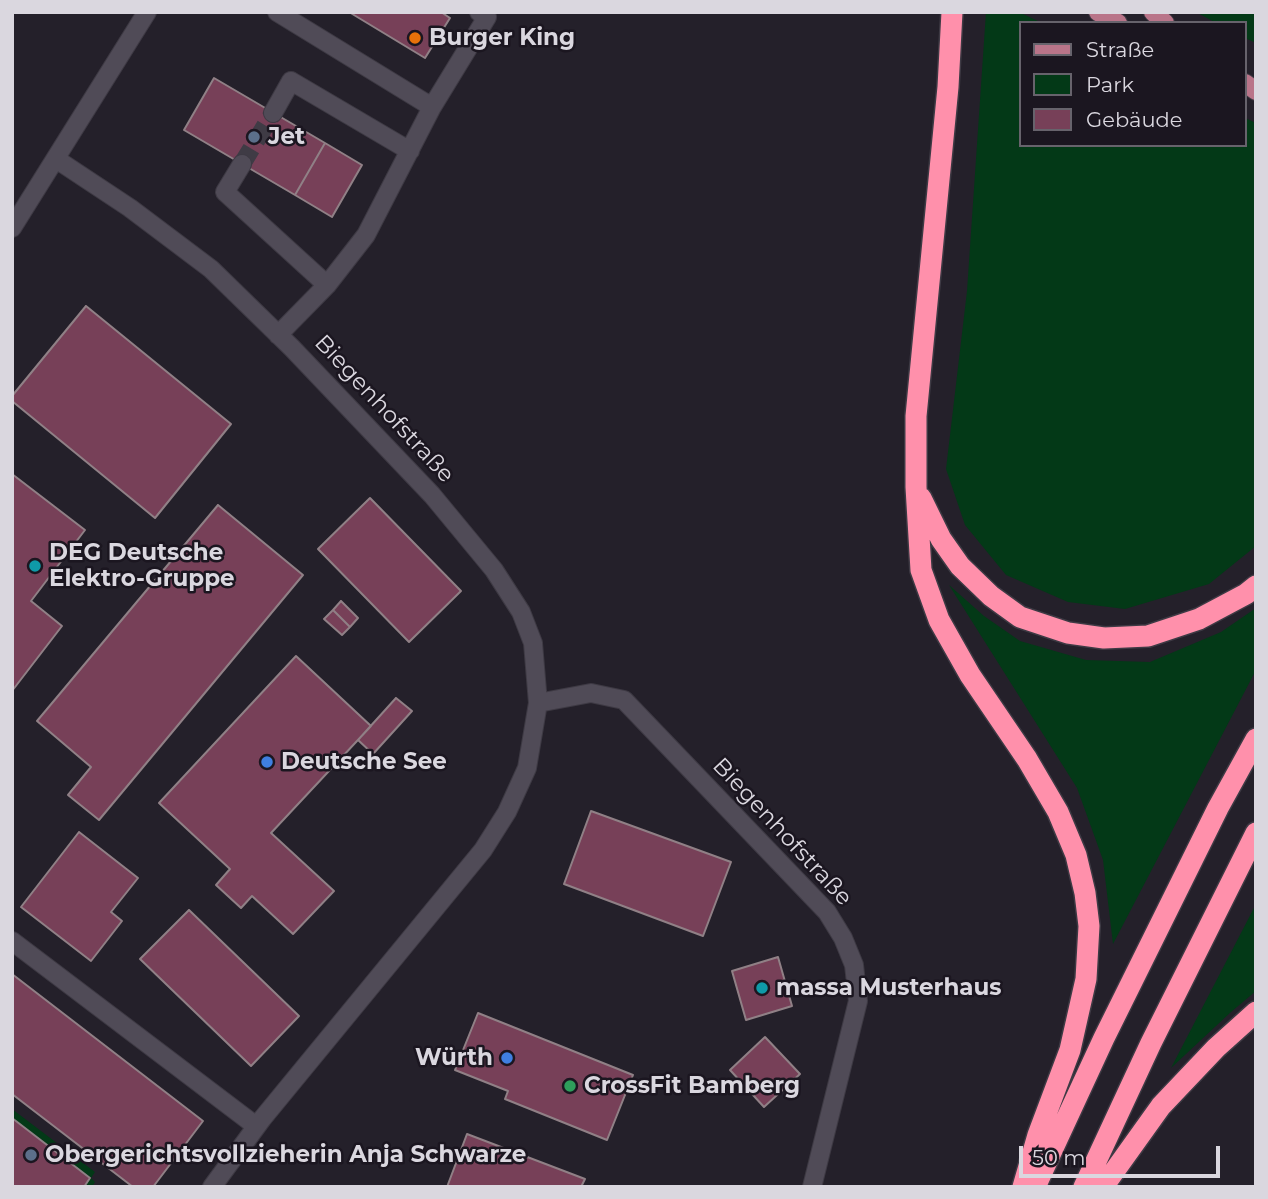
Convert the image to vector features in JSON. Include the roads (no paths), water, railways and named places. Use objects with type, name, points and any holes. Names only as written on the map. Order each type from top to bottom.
[{"type":"highway","points":[[952,12],[916,416],[916,487],[921,570],[939,620],[970,675],[1027,759],[1058,813],[1076,855],[1089,926],[1086,979],[1070,1049],[1038,1135],[1023,1187]]},
{"type":"highway","points":[[916,487],[941,539],[960,566],[991,596],[1020,617],[1068,633],[1104,638],[1148,636],[1199,619],[1256,586]]},
{"type":"highway","points":[[1035,1187],[1110,1026],[1218,808],[1256,739]]},
{"type":"highway","points":[[1084,1187],[1256,833]]},
{"type":"highway","points":[[1103,1187],[1161,1106],[1216,1048],[1256,1012]]},
{"type":"main road","points":[[1098,12],[1114,21]]},
{"type":"street","points":[[12,228],[147,12]]},
{"type":"street","points":[[277,12],[432,107]]},
{"type":"street","name":"Biegenhofstraße","points":[[278,335],[327,285],[366,235],[432,107],[487,17],[479,12]]},
{"type":"street","points":[[273,113],[291,81],[410,151]]},
{"type":"street","name":"Biegenhofstraße","points":[[56,159],[130,208],[211,269],[278,335],[432,495],[494,570],[521,612],[533,643],[538,703],[527,768],[507,812],[483,850],[256,1126],[212,1187]]},
{"type":"street","points":[[242,164],[225,192],[327,285]]},
{"type":"street","name":"Biegenhofstraße","points":[[538,703],[591,693],[624,700],[827,912],[843,938],[854,965],[858,1001],[812,1187]]},
{"type":"street","points":[[12,941],[256,1126]]},
{"type":"tunnel","points":[[242,164],[273,113]]},
{"type":"place","name":"Burger King","points":[[415,38]]},
{"type":"place","name":"Jet","points":[[254,137]]},
{"type":"place","name":"DEG Deutsche Elektro-Gruppe","points":[[35,566]]},
{"type":"place","name":"Deutsche See","points":[[267,762]]},
{"type":"place","name":"massa Musterhaus","points":[[762,988]]},
{"type":"place","name":"Würth","points":[[507,1058]]},
{"type":"place","name":"CrossFit Bamberg","points":[[570,1086]]},
{"type":"place","name":"Obergerichtsvollzieherin Anja Schwarze","points":[[31,1155]]}]
